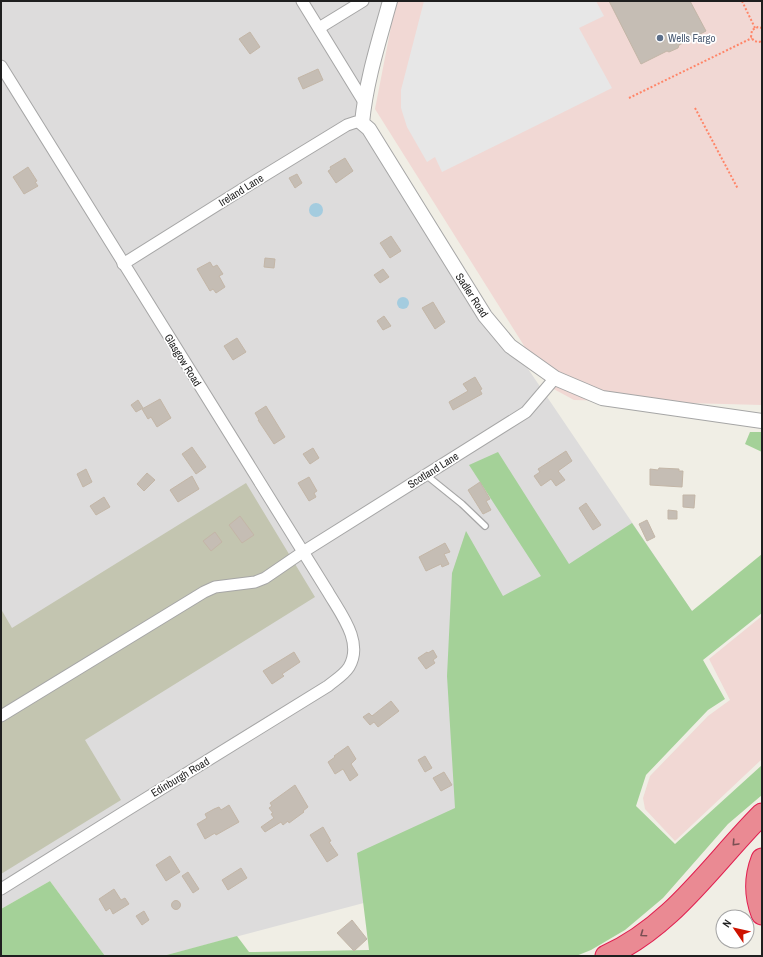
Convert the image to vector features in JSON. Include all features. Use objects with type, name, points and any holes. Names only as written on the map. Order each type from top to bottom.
[{"type":"highway","points":[[606,956],[645,933],[666,916],[762,814]]},
{"type":"highway","points":[[762,859],[759,868],[757,896],[762,914]]},
{"type":"street","points":[[302,1],[364,102]]},
{"type":"street","points":[[319,28],[363,1]]},
{"type":"street","points":[[362,123],[369,75],[390,1]]},
{"type":"street","name":"Glasgow Road","points":[[1,66],[348,628],[354,647],[352,659]]},
{"type":"street","name":"Ireland Lane","points":[[123,264],[347,125],[356,122],[362,123]]},
{"type":"street","name":"Sadler Road","points":[[362,123],[369,129],[485,316],[510,346],[555,378],[602,398],[762,421]]},
{"type":"street","name":"Scotland Lane","points":[[1,716],[204,592],[215,587],[256,582],[265,578],[302,552],[526,412],[555,378]]},
{"type":"street","name":"Edinburgh Road","points":[[1,889],[317,694],[343,674],[352,659]]},
{"type":"lane","points":[[426,475],[462,504],[485,526]]},
{"type":"path","points":[[742,1],[755,28]]},
{"type":"path","points":[[762,28],[758,27],[752,30],[751,37],[754,41],[762,41]]},
{"type":"path","points":[[629,98],[752,38]]},
{"type":"path","points":[[695,108],[738,189]]},
{"type":"shaded area","points":[[1,1],[390,1],[359,119],[696,617],[481,872],[163,956],[105,956],[50,881],[1,909]]},
{"type":"shaded area","points":[[396,1],[762,1],[762,405],[574,400],[550,387],[375,109]]},
{"type":"shaded area","points":[[424,1],[596,1],[604,16],[579,28],[612,88],[442,172],[435,157],[427,162],[407,127],[401,108],[401,90]]},
{"type":"shaded area","points":[[246,483],[315,597],[85,740],[121,800],[1,874],[1,609],[12,628]]},
{"type":"shaded area","points":[[762,616],[762,759],[675,841],[645,809],[643,798],[650,776],[708,716],[730,700],[709,659]]},
{"type":"green space","points":[[750,432],[762,432],[762,452],[745,444]]},
{"type":"green space","points":[[498,452],[569,564],[632,523],[692,611],[762,554],[762,613],[703,660],[725,699],[708,710],[646,775],[636,806],[675,844],[762,765],[762,795],[728,824],[663,898],[625,930],[591,950],[576,956],[163,956],[237,936],[249,952],[369,950],[357,853],[455,808],[447,676],[452,573],[466,531],[503,596],[541,576],[469,465]]},
{"type":"green space","points":[[50,881],[105,956],[1,956],[1,909]]},
{"type":"water","points":[[316,203],[321,205],[323,210],[321,215],[316,217],[311,215],[309,210],[311,205]]},
{"type":"water","points":[[405,297],[408,298],[408,308],[401,309],[398,308],[397,301],[398,298]]},
{"type":"building","name":"Wells Fargo","points":[[609,1],[690,1],[706,31],[679,45],[678,48],[669,52],[667,51],[641,64]]},
{"type":"building","points":[[250,32],[260,47],[250,54],[239,39]]},
{"type":"building","points":[[318,69],[323,80],[303,89],[298,78]]},
{"type":"building","points":[[345,158],[353,171],[336,183],[328,171],[331,169],[330,167]]},
{"type":"building","points":[[28,167],[37,181],[35,182],[38,186],[24,194],[13,177]]},
{"type":"building","points":[[297,174],[302,183],[295,188],[289,178]]},
{"type":"building","points":[[391,236],[401,251],[390,258],[380,243]]},
{"type":"building","points":[[265,258],[275,259],[274,268],[264,267]]},
{"type":"building","points":[[210,262],[213,267],[217,265],[223,274],[219,276],[225,287],[216,293],[213,289],[210,291],[197,269]]},
{"type":"building","points":[[383,269],[389,277],[380,283],[374,275]]},
{"type":"building","points":[[433,302],[445,322],[435,329],[422,308]]},
{"type":"building","points":[[384,316],[391,326],[383,330],[377,321]]},
{"type":"building","points":[[237,338],[246,352],[233,360],[224,346]]},
{"type":"building","points":[[475,377],[482,389],[480,390],[482,394],[453,410],[449,402],[468,391],[463,384]]},
{"type":"building","points":[[160,399],[171,418],[157,427],[151,417],[148,419],[142,409]]},
{"type":"building","points":[[138,400],[143,408],[136,412],[131,405]]},
{"type":"building","points":[[266,406],[285,437],[274,444],[255,413]]},
{"type":"building","points":[[192,447],[206,467],[196,474],[182,454]]},
{"type":"building","points":[[313,448],[319,458],[310,464],[303,454]]},
{"type":"building","points":[[566,451],[572,461],[558,471],[565,480],[556,486],[551,479],[541,486],[534,476],[540,472],[538,469]]},
{"type":"building","points":[[659,468],[679,469],[679,471],[683,471],[682,487],[650,485],[650,469],[658,470]]},
{"type":"building","points":[[86,469],[92,482],[83,487],[77,474]]},
{"type":"building","points":[[147,473],[155,480],[144,491],[137,484]]},
{"type":"building","points":[[192,476],[199,489],[178,502],[170,490]]},
{"type":"building","points":[[309,477],[317,491],[314,493],[316,497],[309,501],[298,483]]},
{"type":"building","points":[[480,482],[490,499],[486,501],[491,510],[483,514],[468,490]]},
{"type":"building","points":[[683,495],[695,495],[694,508],[683,507]]},
{"type":"building","points":[[104,497],[110,507],[96,515],[90,506]]},
{"type":"building","points":[[586,503],[601,525],[593,530],[579,508]]},
{"type":"building","points":[[668,510],[677,511],[677,519],[668,519]]},
{"type":"building","points":[[240,516],[254,535],[242,543],[229,525]]},
{"type":"building","points":[[647,520],[655,537],[647,541],[639,524]]},
{"type":"building","points":[[215,532],[222,542],[211,551],[203,541]]},
{"type":"building","points":[[445,543],[450,552],[444,554],[449,564],[442,567],[441,564],[426,571],[419,557]]},
{"type":"building","points":[[433,650],[437,657],[433,660],[435,663],[426,669],[418,658]]},
{"type":"building","points":[[294,652],[300,662],[282,674],[284,676],[272,684],[263,671]]},
{"type":"building","points":[[391,701],[399,711],[378,727],[374,722],[370,725],[363,717],[369,713],[372,716]]},
{"type":"building","points":[[348,746],[356,759],[351,764],[358,775],[350,781],[343,769],[335,774],[328,762]]},
{"type":"building","points":[[425,756],[432,768],[425,772],[418,760]]},
{"type":"building","points":[[444,772],[452,785],[441,791],[433,778]]},
{"type":"building","points":[[295,785],[308,807],[303,811],[304,812],[289,823],[288,821],[283,825],[281,822],[265,832],[261,827],[274,818],[271,814],[273,813],[269,808],[272,806],[270,803]]},
{"type":"building","points":[[229,805],[239,822],[216,835],[215,833],[205,839],[197,824],[207,818],[205,814],[219,807],[221,810]]},
{"type":"building","points":[[323,827],[331,841],[329,842],[338,855],[327,862],[310,835]]},
{"type":"building","points":[[170,856],[180,872],[166,881],[156,865]]},
{"type":"building","points":[[241,868],[247,878],[228,890],[222,880]]},
{"type":"building","points":[[188,872],[199,889],[193,893],[182,876]]},
{"type":"building","points":[[114,889],[121,900],[125,898],[129,904],[113,914],[110,908],[106,911],[99,899]]},
{"type":"building","points":[[174,901],[178,901],[180,905],[178,909],[174,909],[172,907],[172,903]]},
{"type":"building","points":[[144,911],[149,920],[142,925],[136,916]]},
{"type":"building","points":[[352,920],[367,939],[354,951],[337,933]]},
{"type":"place","name":"Wells Fargo","points":[[660,38]]}]
